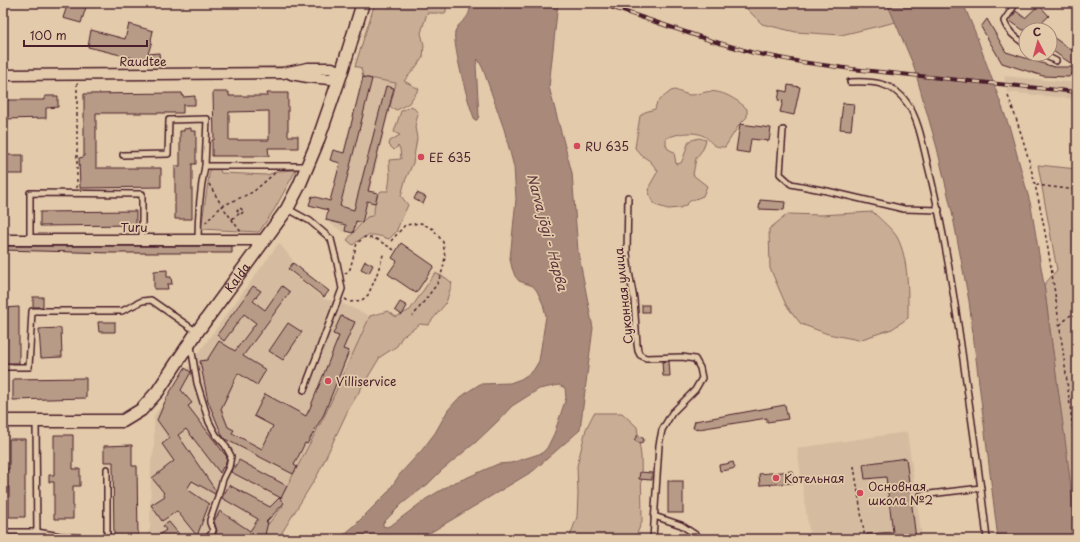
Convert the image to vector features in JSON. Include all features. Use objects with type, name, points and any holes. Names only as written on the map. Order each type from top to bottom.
[{"type":"street","name":"Kalda","points":[[3,421],[123,421],[141,410],[146,405],[158,391],[197,332],[287,209],[300,186],[341,74],[363,3]]},
{"type":"street","name":"Raudtee","points":[[3,75],[283,73],[308,68],[332,68],[341,74]]},
{"type":"street","name":"Turu","points":[[3,240],[142,240],[198,236],[243,240],[265,240]]},
{"type":"lane","points":[[1016,3],[1004,21],[1006,27],[1018,39]]},
{"type":"lane","points":[[850,82],[871,81],[891,87],[900,94],[907,103],[916,121],[939,210],[959,329],[987,539]]},
{"type":"lane","points":[[123,155],[168,154],[168,120],[207,119],[198,236]]},
{"type":"lane","points":[[783,130],[780,174],[791,184],[904,209],[939,210]]},
{"type":"lane","points":[[204,166],[307,166]]},
{"type":"lane","points":[[30,240],[30,193],[142,194],[142,240]]},
{"type":"lane","name":"Суконная улица","points":[[628,197],[628,272],[634,299],[637,344],[640,355],[646,358],[682,357],[695,359],[700,368],[702,378],[695,390],[672,413],[662,430],[653,539]]},
{"type":"lane","points":[[287,209],[310,221],[331,239],[338,263],[342,289],[304,390]]},
{"type":"lane","points":[[3,367],[29,367],[32,311],[122,311],[142,301],[151,300],[197,332]]},
{"type":"lane","points":[[190,343],[198,383],[209,422],[231,456],[229,467],[223,480],[210,520],[213,530],[207,539]]},
{"type":"lane","points":[[36,421],[37,539]]},
{"type":"lane","points":[[3,532],[37,532],[74,538],[108,538],[107,469]]},
{"type":"lane","points":[[921,494],[981,488]]},
{"type":"lane","points":[[654,516],[681,525],[702,539]]},
{"type":"path","points":[[77,75],[77,194]]},
{"type":"path","points":[[1008,96],[1022,133],[1036,185],[1048,246],[1060,325],[1077,460]]},
{"type":"path","points":[[198,236],[202,226],[222,206],[253,192],[278,171],[278,166]]},
{"type":"path","points":[[202,179],[208,183],[222,206],[241,231],[243,240]]},
{"type":"path","points":[[1036,185],[1077,190]]},
{"type":"path","points":[[232,219],[240,213]]},
{"type":"path","points":[[390,241],[406,226],[421,223],[433,229],[443,242],[445,257],[437,284],[413,316]]},
{"type":"path","points":[[340,277],[350,269],[357,243],[365,237],[376,240],[396,251]]},
{"type":"path","points":[[340,297],[350,302],[362,300],[368,295],[376,277],[384,252]]},
{"type":"path","points":[[1060,325],[1077,309]]},
{"type":"path","points":[[854,466],[865,539]]},
{"type":"shaded area","points":[[375,3],[446,3],[446,13],[427,13],[421,33],[424,45],[423,57],[404,81],[419,89],[409,103],[397,110],[390,107],[396,83],[363,77],[361,68],[355,66]]},
{"type":"shaded area","points":[[746,3],[887,3],[896,22],[841,35],[796,32],[762,24],[747,9]]},
{"type":"shaded area","points":[[1004,76],[1077,83],[1077,99],[1007,92]]},
{"type":"shaded area","points":[[363,77],[396,83],[370,191],[378,194],[374,214],[367,218],[353,233],[343,232],[325,220]]},
{"type":"shaded area","points":[[675,90],[690,95],[711,91],[722,93],[733,98],[747,109],[747,117],[739,125],[725,147],[714,145],[704,136],[695,133],[680,134],[666,138],[666,145],[668,149],[674,152],[676,164],[681,163],[684,158],[689,141],[699,138],[706,140],[703,149],[696,158],[693,175],[707,186],[703,196],[690,201],[680,208],[668,209],[658,206],[653,202],[649,193],[650,185],[658,171],[650,161],[641,155],[635,148],[640,116],[645,112],[655,109],[657,102],[671,91]]},
{"type":"shaded area","points":[[412,106],[418,113],[415,127],[417,138],[413,163],[405,181],[401,196],[408,205],[396,232],[389,239],[370,235],[362,238],[353,245],[347,240],[367,217],[374,214],[376,201],[381,191],[388,191],[390,177],[389,160],[401,159],[400,149],[398,146],[394,150],[389,145],[390,141],[400,135],[394,132],[401,111]]},
{"type":"shaded area","points":[[1038,165],[1077,169],[1077,535],[1044,285],[1057,270]]},
{"type":"shaded area","points":[[219,168],[221,173],[267,175],[278,171],[296,170],[274,210],[259,232],[201,229],[210,169]]},
{"type":"shaded area","points":[[873,212],[895,234],[901,246],[906,266],[908,318],[892,329],[859,340],[828,334],[801,324],[786,305],[770,268],[769,229],[788,214],[821,215]]},
{"type":"shaded area","points":[[279,243],[292,259],[293,263],[289,271],[324,299],[341,303],[370,316],[324,417],[279,501],[283,506],[258,539],[146,539],[150,528],[151,461],[154,450],[154,416]]},
{"type":"shaded area","points":[[435,273],[446,278],[452,283],[446,303],[428,325],[420,324],[402,337],[397,346],[380,357],[348,410],[318,474],[278,539],[258,539],[283,506],[279,501],[324,417],[370,316],[388,311],[396,317],[410,310]]},
{"type":"shaded area","points":[[594,413],[622,413],[637,427],[641,456],[642,521],[635,539],[569,539],[577,517],[577,466],[586,429]]},
{"type":"shaded area","name":"Основная школа №2","points":[[907,432],[922,539],[810,539],[797,448]]},
{"type":"water","name":"Narva jõgi - Нарва","points":[[470,3],[558,3],[549,87],[572,173],[578,251],[593,328],[580,430],[533,471],[422,539],[336,539],[353,527],[388,492],[400,474],[435,433],[448,410],[457,400],[480,384],[510,383],[521,379],[533,371],[539,361],[546,316],[543,304],[537,291],[533,286],[519,281],[512,268],[510,259],[516,199],[514,167],[504,129],[483,69],[478,59],[476,65],[479,116],[477,120],[475,120],[458,62],[455,32],[469,14]],"holes":[[[559,385],[565,388],[566,398],[554,434],[547,448],[542,453],[511,463],[498,464],[453,483],[426,499],[393,524],[387,527],[383,526],[383,523],[403,503],[428,484],[442,470],[476,442],[512,406],[539,389]]]},
{"type":"water","points":[[887,3],[963,3],[1010,129],[1031,206],[1044,285],[1077,539],[998,539],[969,301],[952,212],[937,148],[913,64]]},
{"type":"building","points":[[68,3],[87,4],[81,23],[63,18]]},
{"type":"building","points":[[1039,5],[1049,16],[1042,22],[1018,22],[1018,27],[1010,21],[1016,11],[1025,18]]},
{"type":"building","points":[[987,19],[1006,52],[1018,56],[1018,62],[1038,62],[1054,67],[1076,67],[1058,55],[1058,41],[1077,54],[1077,68],[1069,77],[1043,76],[1002,63],[981,27]]},
{"type":"building","points":[[129,24],[153,31],[148,54],[159,53],[160,62],[149,62],[88,47],[91,30],[125,39]]},
{"type":"building","points":[[363,77],[372,79],[340,206],[354,210],[386,86],[394,88],[368,191],[378,193],[375,203],[367,201],[362,223],[356,221],[353,233],[345,231],[346,225],[326,220],[328,210],[309,205],[312,196],[330,201],[340,163],[330,160],[333,150],[344,153]]},
{"type":"building","points":[[788,85],[800,87],[794,115],[780,112],[783,101],[778,100],[780,90],[787,92]]},
{"type":"building","points":[[213,92],[229,92],[229,96],[268,96],[267,93],[288,93],[288,136],[298,136],[298,148],[268,148],[269,156],[212,156],[212,140],[214,140]],"holes":[[[269,111],[269,140],[229,140],[229,112]]]},
{"type":"building","points":[[182,93],[183,97],[195,96],[195,105],[183,105],[183,113],[96,113],[96,168],[161,168],[161,187],[80,188],[79,158],[84,157],[84,94]]},
{"type":"building","points":[[45,96],[58,96],[58,107],[46,108],[46,118],[3,119],[3,100],[45,100]]},
{"type":"building","points":[[843,103],[854,104],[851,130],[840,129]]},
{"type":"building","points":[[740,124],[771,128],[769,141],[751,139],[749,153],[736,151]]},
{"type":"building","points":[[191,128],[191,131],[196,131],[196,164],[192,164],[192,219],[175,219],[175,166],[180,166],[180,131]]},
{"type":"building","points":[[3,155],[23,155],[23,174],[3,174]]},
{"type":"building","points":[[417,193],[426,197],[423,204],[414,199]]},
{"type":"building","points":[[760,200],[785,202],[784,210],[759,209]]},
{"type":"building","points":[[136,211],[136,225],[40,226],[40,212]]},
{"type":"building","points":[[401,243],[434,266],[416,293],[388,274],[397,261],[392,258]]},
{"type":"building","points":[[3,246],[232,246],[232,253],[112,253],[3,250]]},
{"type":"building","points":[[365,261],[373,265],[369,273],[361,269]]},
{"type":"building","points":[[293,263],[329,291],[324,297],[288,269]]},
{"type":"building","points":[[167,270],[167,277],[171,277],[172,284],[167,284],[168,289],[154,289],[154,271]]},
{"type":"building","points":[[253,286],[261,291],[253,301],[265,310],[282,286],[290,292],[243,356],[266,370],[257,385],[238,373],[221,409],[228,427],[234,430],[232,433],[262,449],[273,426],[254,416],[265,394],[306,416],[339,336],[333,334],[341,316],[355,322],[343,349],[349,351],[324,414],[307,444],[305,443],[294,465],[297,467],[293,474],[225,439],[208,401],[200,361],[207,360],[219,341],[235,351],[256,323],[244,314],[224,341],[217,335]]},
{"type":"building","points":[[33,297],[43,297],[43,307],[33,307]]},
{"type":"building","points":[[400,302],[407,306],[402,315],[395,310]]},
{"type":"building","points":[[642,305],[649,305],[649,312],[642,312]]},
{"type":"building","points":[[19,307],[19,363],[3,363],[3,308]]},
{"type":"building","points":[[98,322],[115,322],[115,332],[99,332]]},
{"type":"building","points":[[288,323],[302,332],[283,360],[269,351]]},
{"type":"building","points":[[61,328],[62,357],[41,358],[39,329]]},
{"type":"building","points":[[669,361],[670,376],[663,376],[662,362]]},
{"type":"building","points":[[185,368],[191,372],[181,390],[192,403],[188,406],[227,457],[225,466],[220,473],[186,429],[178,435],[216,491],[215,494],[192,481],[187,489],[209,504],[197,536],[177,511],[162,521],[151,505],[165,496],[152,478],[174,461],[162,444],[170,438],[157,420],[167,397]]},
{"type":"building","points":[[86,378],[86,398],[13,400],[13,379]]},
{"type":"building","points":[[785,405],[788,419],[767,422],[767,418],[699,429],[693,428],[695,421]]},
{"type":"building","points":[[54,435],[73,435],[73,469],[80,469],[80,486],[73,486],[73,519],[54,519],[54,482],[49,482],[49,475],[54,475]]},
{"type":"building","points":[[638,435],[644,439],[641,444],[634,440]]},
{"type":"building","points":[[9,439],[25,439],[25,517],[9,517],[9,487],[3,487],[3,469],[9,469]]},
{"type":"building","points":[[132,445],[132,466],[137,466],[138,539],[114,539],[113,462],[104,462],[104,446]]},
{"type":"building","points":[[906,458],[916,539],[867,539],[867,534],[893,532],[886,477],[865,479],[863,464]]},
{"type":"building","points":[[239,460],[287,486],[281,498],[231,472],[233,465],[235,468]]},
{"type":"building","points":[[733,462],[735,468],[720,471],[719,465]]},
{"type":"building","name":"Котельная","points":[[792,471],[793,483],[760,485],[759,474]]},
{"type":"building","points":[[640,472],[652,473],[652,480],[639,479]]},
{"type":"building","points":[[668,481],[683,481],[683,513],[668,513]]},
{"type":"building","points":[[229,485],[270,507],[279,498],[284,503],[266,522],[268,522],[264,539],[212,539],[217,531],[214,521],[220,511],[250,531],[258,519],[222,498]]},
{"type":"building","points":[[169,522],[183,539],[154,539],[166,530],[163,526]]},
{"type":"railway","points":[[599,3],[709,40],[754,53],[801,62],[852,69],[1077,92]]},
{"type":"place","name":"RU 635","points":[[577,146]]},
{"type":"place","name":"EE 635","points":[[421,157]]},
{"type":"place","name":"Villiservice","points":[[328,381]]},
{"type":"place","name":"Котельная","points":[[776,478]]},
{"type":"place","name":"Основная школа №2","points":[[860,493]]}]
